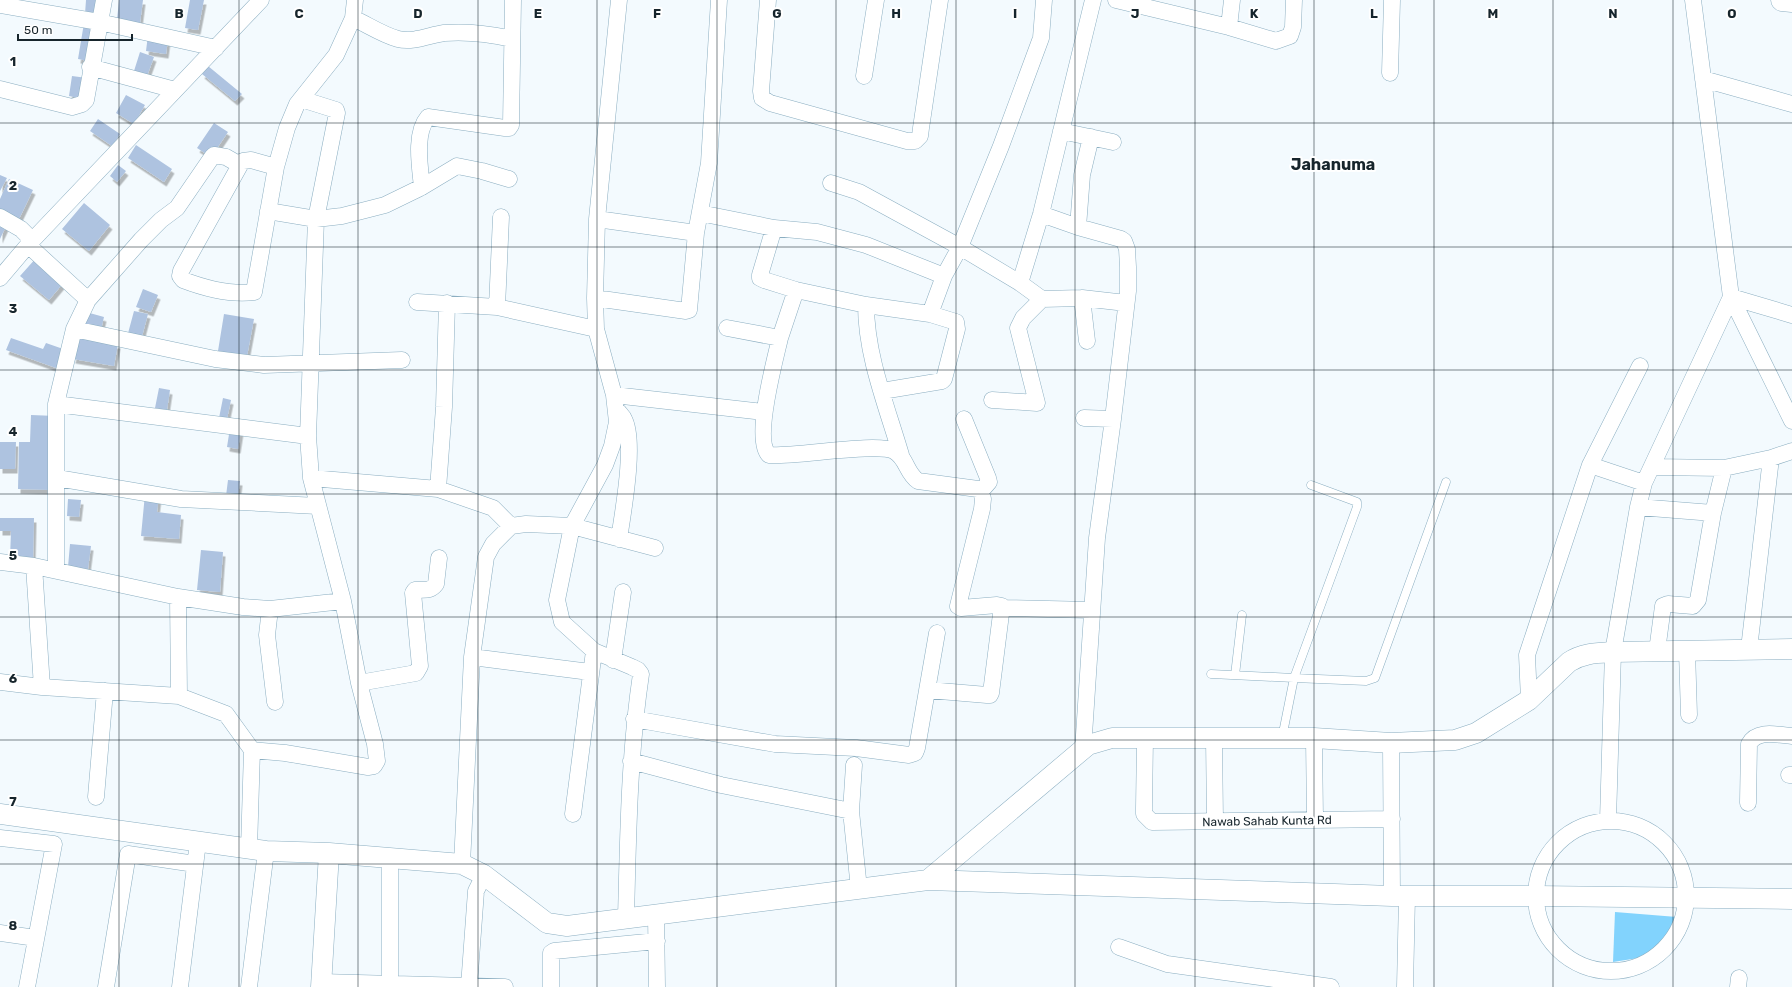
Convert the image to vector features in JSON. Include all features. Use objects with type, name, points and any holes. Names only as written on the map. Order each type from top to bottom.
[{"type":"main road","points":[[1782,0],[1792,1]]},
{"type":"street","points":[[0,89],[72,107],[77,106],[86,100],[90,67],[104,0]]},
{"type":"street","points":[[0,278],[28,246],[261,0]]},
{"type":"street","points":[[276,167],[251,160],[244,161],[240,165],[180,276],[191,283],[209,288],[237,292],[254,292],[276,167],[287,128],[301,99],[336,55],[353,18],[355,0]]},
{"type":"street","points":[[422,187],[418,147],[424,121],[428,117],[509,128],[511,125],[513,0]]},
{"type":"street","points":[[619,0],[597,219],[595,298],[596,329],[615,402],[617,422],[612,446],[605,465],[572,526],[557,600],[558,612],[562,622],[594,651],[632,667],[638,670],[641,674],[634,719],[631,761],[626,919]]},
{"type":"street","points":[[595,298],[686,311],[689,310],[696,233],[709,163],[719,0]]},
{"type":"street","points":[[768,0],[761,91],[762,98],[770,103],[907,141],[915,141],[920,136],[940,0]]},
{"type":"street","points":[[864,76],[876,0]]},
{"type":"street","points":[[930,314],[944,276],[960,247],[1001,146],[1041,38],[1044,0]]},
{"type":"street","points":[[1020,283],[1041,214],[1093,0]]},
{"type":"street","points":[[1116,0],[1229,27],[1276,41],[1286,39],[1290,36],[1294,0]]},
{"type":"street","points":[[1229,27],[1232,0]]},
{"type":"street","points":[[1390,73],[1392,0]]},
{"type":"street","points":[[1693,0],[1731,297],[1792,421]]},
{"type":"street","points":[[0,5],[99,22],[216,48]]},
{"type":"street","points":[[353,18],[398,39],[408,40],[444,33],[465,32],[488,34],[512,39]]},
{"type":"street","points":[[90,67],[175,90]]},
{"type":"street","points":[[1703,79],[1792,104]]},
{"type":"street","points":[[252,750],[285,753],[368,767],[374,766],[377,761],[359,683],[343,601],[311,478],[308,436],[316,219],[338,113],[336,110],[301,99]]},
{"type":"street","points":[[1061,131],[1113,142]]},
{"type":"street","points":[[1078,227],[1082,175],[1091,137]]},
{"type":"street","points":[[56,570],[56,404],[74,329],[88,300],[141,240],[161,220],[177,208],[214,155],[226,157],[240,165]]},
{"type":"street","points":[[268,211],[316,219],[342,216],[385,205],[422,187],[457,166],[482,171],[509,179]]},
{"type":"street","points":[[831,183],[859,192],[960,247],[1020,283],[1042,299],[1082,298],[1126,303]]},
{"type":"street","points":[[700,213],[774,228],[817,232],[866,245],[944,276]]},
{"type":"street","points":[[1041,214],[1124,241],[1127,249],[1128,267],[1126,303],[1114,418],[1098,538],[1091,610],[1083,750]]},
{"type":"street","points":[[0,217],[21,229],[29,237],[28,246]]},
{"type":"street","points":[[497,307],[502,217]]},
{"type":"street","points":[[597,219],[696,233]]},
{"type":"street","points":[[774,228],[760,278],[796,290],[866,305],[930,314],[956,322],[958,325],[944,379],[942,381],[882,391]]},
{"type":"street","points":[[28,246],[88,300]]},
{"type":"street","points":[[796,290],[780,338],[764,412],[764,446],[766,452],[769,455],[792,455],[885,448],[891,449],[902,455]]},
{"type":"street","points":[[1731,297],[1792,315]]},
{"type":"street","points":[[1608,820],[1613,652],[1638,507],[1644,483],[1731,297]]},
{"type":"street","points":[[1082,298],[1087,341]]},
{"type":"street","points":[[992,400],[1037,403],[1018,328],[1023,318],[1042,299]]},
{"type":"street","points":[[417,302],[497,307],[596,329]]},
{"type":"street","points":[[438,489],[444,407],[448,304]]},
{"type":"street","points":[[866,305],[866,326],[882,391],[902,455],[912,477],[918,481],[978,489],[981,491]]},
{"type":"street","points":[[727,328],[780,338]]},
{"type":"street","points":[[74,329],[215,360],[264,365],[402,360]]},
{"type":"street","points":[[1530,700],[1527,655],[1590,465],[1640,366]]},
{"type":"street","points":[[615,402],[764,412]]},
{"type":"street","points":[[615,402],[624,418],[628,435],[626,490],[620,539]]},
{"type":"street","points":[[56,404],[308,436]]},
{"type":"street","points":[[1084,418],[1114,418]]},
{"type":"street","points":[[964,419],[989,482],[981,491]]},
{"type":"street","points":[[1652,467],[1724,468],[1771,458],[1792,451]]},
{"type":"street","points":[[1749,649],[1771,458]]},
{"type":"street","points":[[1590,465],[1644,483]]},
{"type":"street","points":[[1657,651],[1663,606],[1668,604],[1693,606],[1698,600],[1713,513],[1724,468]]},
{"type":"street","points":[[57,478],[181,499],[318,506]]},
{"type":"street","points":[[311,478],[438,489],[493,508],[511,526]]},
{"type":"street","points":[[981,491],[983,500],[982,509],[958,606],[961,608],[997,605],[1002,606],[1002,608],[1091,610]]},
{"type":"street","points":[[1638,507],[1713,513]]},
{"type":"street","points":[[462,864],[472,657],[486,556],[493,544],[511,526],[526,524],[572,526],[655,548]]},
{"type":"street","points":[[359,683],[416,672],[420,666],[413,593],[415,590],[430,590],[436,584],[440,558]]},
{"type":"street","points":[[0,562],[56,570],[178,597],[244,608],[270,609],[343,601]]},
{"type":"street","points":[[34,566],[42,687]]},
{"type":"street","points":[[613,660],[623,592]]},
{"type":"street","points":[[178,597],[179,696]]},
{"type":"street","points":[[928,690],[990,695],[1002,608]]},
{"type":"street","points":[[270,609],[267,635],[275,702]]},
{"type":"street","points":[[634,719],[775,744],[856,748],[910,754],[915,753],[918,748],[937,633]]},
{"type":"street","points":[[928,880],[1088,745],[1112,738],[1314,738],[1391,743],[1426,742],[1462,738],[1476,733],[1530,700],[1569,662],[1577,657],[1587,654],[1613,652],[1792,649]]},
{"type":"street","points":[[573,814],[590,672],[594,651]]},
{"type":"street","points":[[1687,651],[1689,715]]},
{"type":"street","points":[[472,657],[590,672]]},
{"type":"street","points":[[0,682],[105,692],[179,696],[226,714],[252,750],[257,850],[249,987]]},
{"type":"street","points":[[96,797],[105,692]]},
{"type":"street","points":[[1748,804],[1749,744],[1752,738],[1758,735],[1792,736]]},
{"type":"street","name":"Nawab Sahab Kunta Rd","points":[[1145,738],[1144,814],[1152,822],[1392,819]]},
{"type":"street","points":[[1214,738],[1215,821]]},
{"type":"street","points":[[1314,738],[1315,820]]},
{"type":"street","points":[[1391,743],[1392,819],[1405,987]]},
{"type":"street","points":[[631,761],[721,785],[851,811]]},
{"type":"street","points":[[854,765],[851,811],[859,889]]},
{"type":"street","points":[[0,814],[257,850],[329,853],[462,864],[484,875],[547,923],[567,926],[656,916],[928,880],[1399,896],[1792,899]]},
{"type":"street","points":[[1608,820],[1633,823],[1655,834],[1673,852],[1684,874],[1687,898],[1682,924],[1668,946],[1648,962],[1623,970],[1597,970],[1573,961],[1553,944],[1540,921],[1536,896],[1539,873],[1549,852],[1565,836],[1586,825],[1608,820]]},
{"type":"street","points":[[0,838],[54,844],[27,987]]},
{"type":"street","points":[[180,987],[198,842]]},
{"type":"street","points":[[329,853],[321,985],[390,984],[505,987]]},
{"type":"street","points":[[106,987],[128,854],[195,864]]},
{"type":"street","points":[[390,858],[390,984]]},
{"type":"street","points":[[469,986],[476,891],[484,875]]},
{"type":"street","points":[[656,916],[656,987]]},
{"type":"street","points":[[0,933],[36,938]]},
{"type":"street","points":[[551,987],[551,953],[554,951],[657,941]]},
{"type":"street","points":[[1119,947],[1166,964],[1331,987]]},
{"type":"lane","points":[[1211,674],[1366,681],[1375,678],[1446,482]]},
{"type":"lane","points":[[1282,738],[1294,678],[1357,507],[1357,502],[1311,485]]},
{"type":"lane","points":[[1235,675],[1242,615]]},
{"type":"shaded area","points":[[1615,912],[1677,917],[1668,936],[1645,957],[1613,962]]},
{"type":"building","points":[[86,0],[98,0],[97,15],[85,14]]},
{"type":"building","points":[[119,0],[143,0],[140,23],[117,20]]},
{"type":"building","points":[[190,0],[204,0],[198,30],[185,28]]},
{"type":"building","points":[[84,23],[94,24],[89,61],[78,59]]},
{"type":"building","points":[[148,35],[168,39],[166,54],[146,51]]},
{"type":"building","points":[[140,52],[154,57],[147,76],[134,71]]},
{"type":"building","points":[[208,66],[242,94],[235,101],[202,74]]},
{"type":"building","points":[[72,76],[87,78],[84,99],[69,96]]},
{"type":"building","points":[[126,95],[145,105],[134,124],[116,113]]},
{"type":"building","points":[[98,119],[120,134],[112,146],[90,131]]},
{"type":"building","points":[[214,123],[228,132],[211,157],[197,148]]},
{"type":"building","points":[[136,145],[172,169],[164,182],[128,158]]},
{"type":"building","points":[[118,165],[126,171],[117,182],[110,176]]},
{"type":"building","points":[[0,175],[7,178],[0,191]]},
{"type":"building","points":[[9,179],[33,190],[19,219],[0,210],[0,199]]},
{"type":"building","points":[[84,203],[110,225],[89,251],[62,229]]},
{"type":"building","points":[[0,220],[7,224],[0,239]]},
{"type":"building","points":[[37,257],[65,281],[49,300],[20,276]]},
{"type":"building","points":[[143,289],[158,295],[151,312],[136,307]]},
{"type":"building","points":[[134,311],[148,314],[141,340],[127,337]]},
{"type":"building","points":[[86,312],[104,317],[100,334],[81,329]]},
{"type":"building","points":[[224,314],[254,319],[247,356],[218,351]]},
{"type":"building","points":[[11,338],[43,349],[46,343],[66,350],[59,369],[6,350]]},
{"type":"building","points":[[77,338],[118,344],[114,366],[73,359]]},
{"type":"building","points":[[159,388],[170,390],[167,410],[155,408]]},
{"type":"building","points":[[223,398],[231,400],[227,419],[219,418]]},
{"type":"building","points":[[31,415],[56,416],[53,490],[18,489],[19,442],[30,442]]},
{"type":"building","points":[[230,428],[241,430],[238,449],[227,447]]},
{"type":"building","points":[[0,442],[16,442],[15,469],[0,469]]},
{"type":"building","points":[[228,480],[240,481],[238,497],[226,496]]},
{"type":"building","points":[[145,494],[159,496],[157,512],[181,515],[179,539],[141,536]]},
{"type":"building","points":[[68,499],[81,500],[79,517],[67,516]]},
{"type":"building","points":[[0,518],[34,518],[33,559],[10,558],[11,531],[0,531]]},
{"type":"building","points":[[70,544],[91,546],[88,569],[68,567]]},
{"type":"building","points":[[201,550],[223,552],[220,592],[197,590]]},
{"type":"district","name":"Jahanuma","points":[[1333,164]]}]
